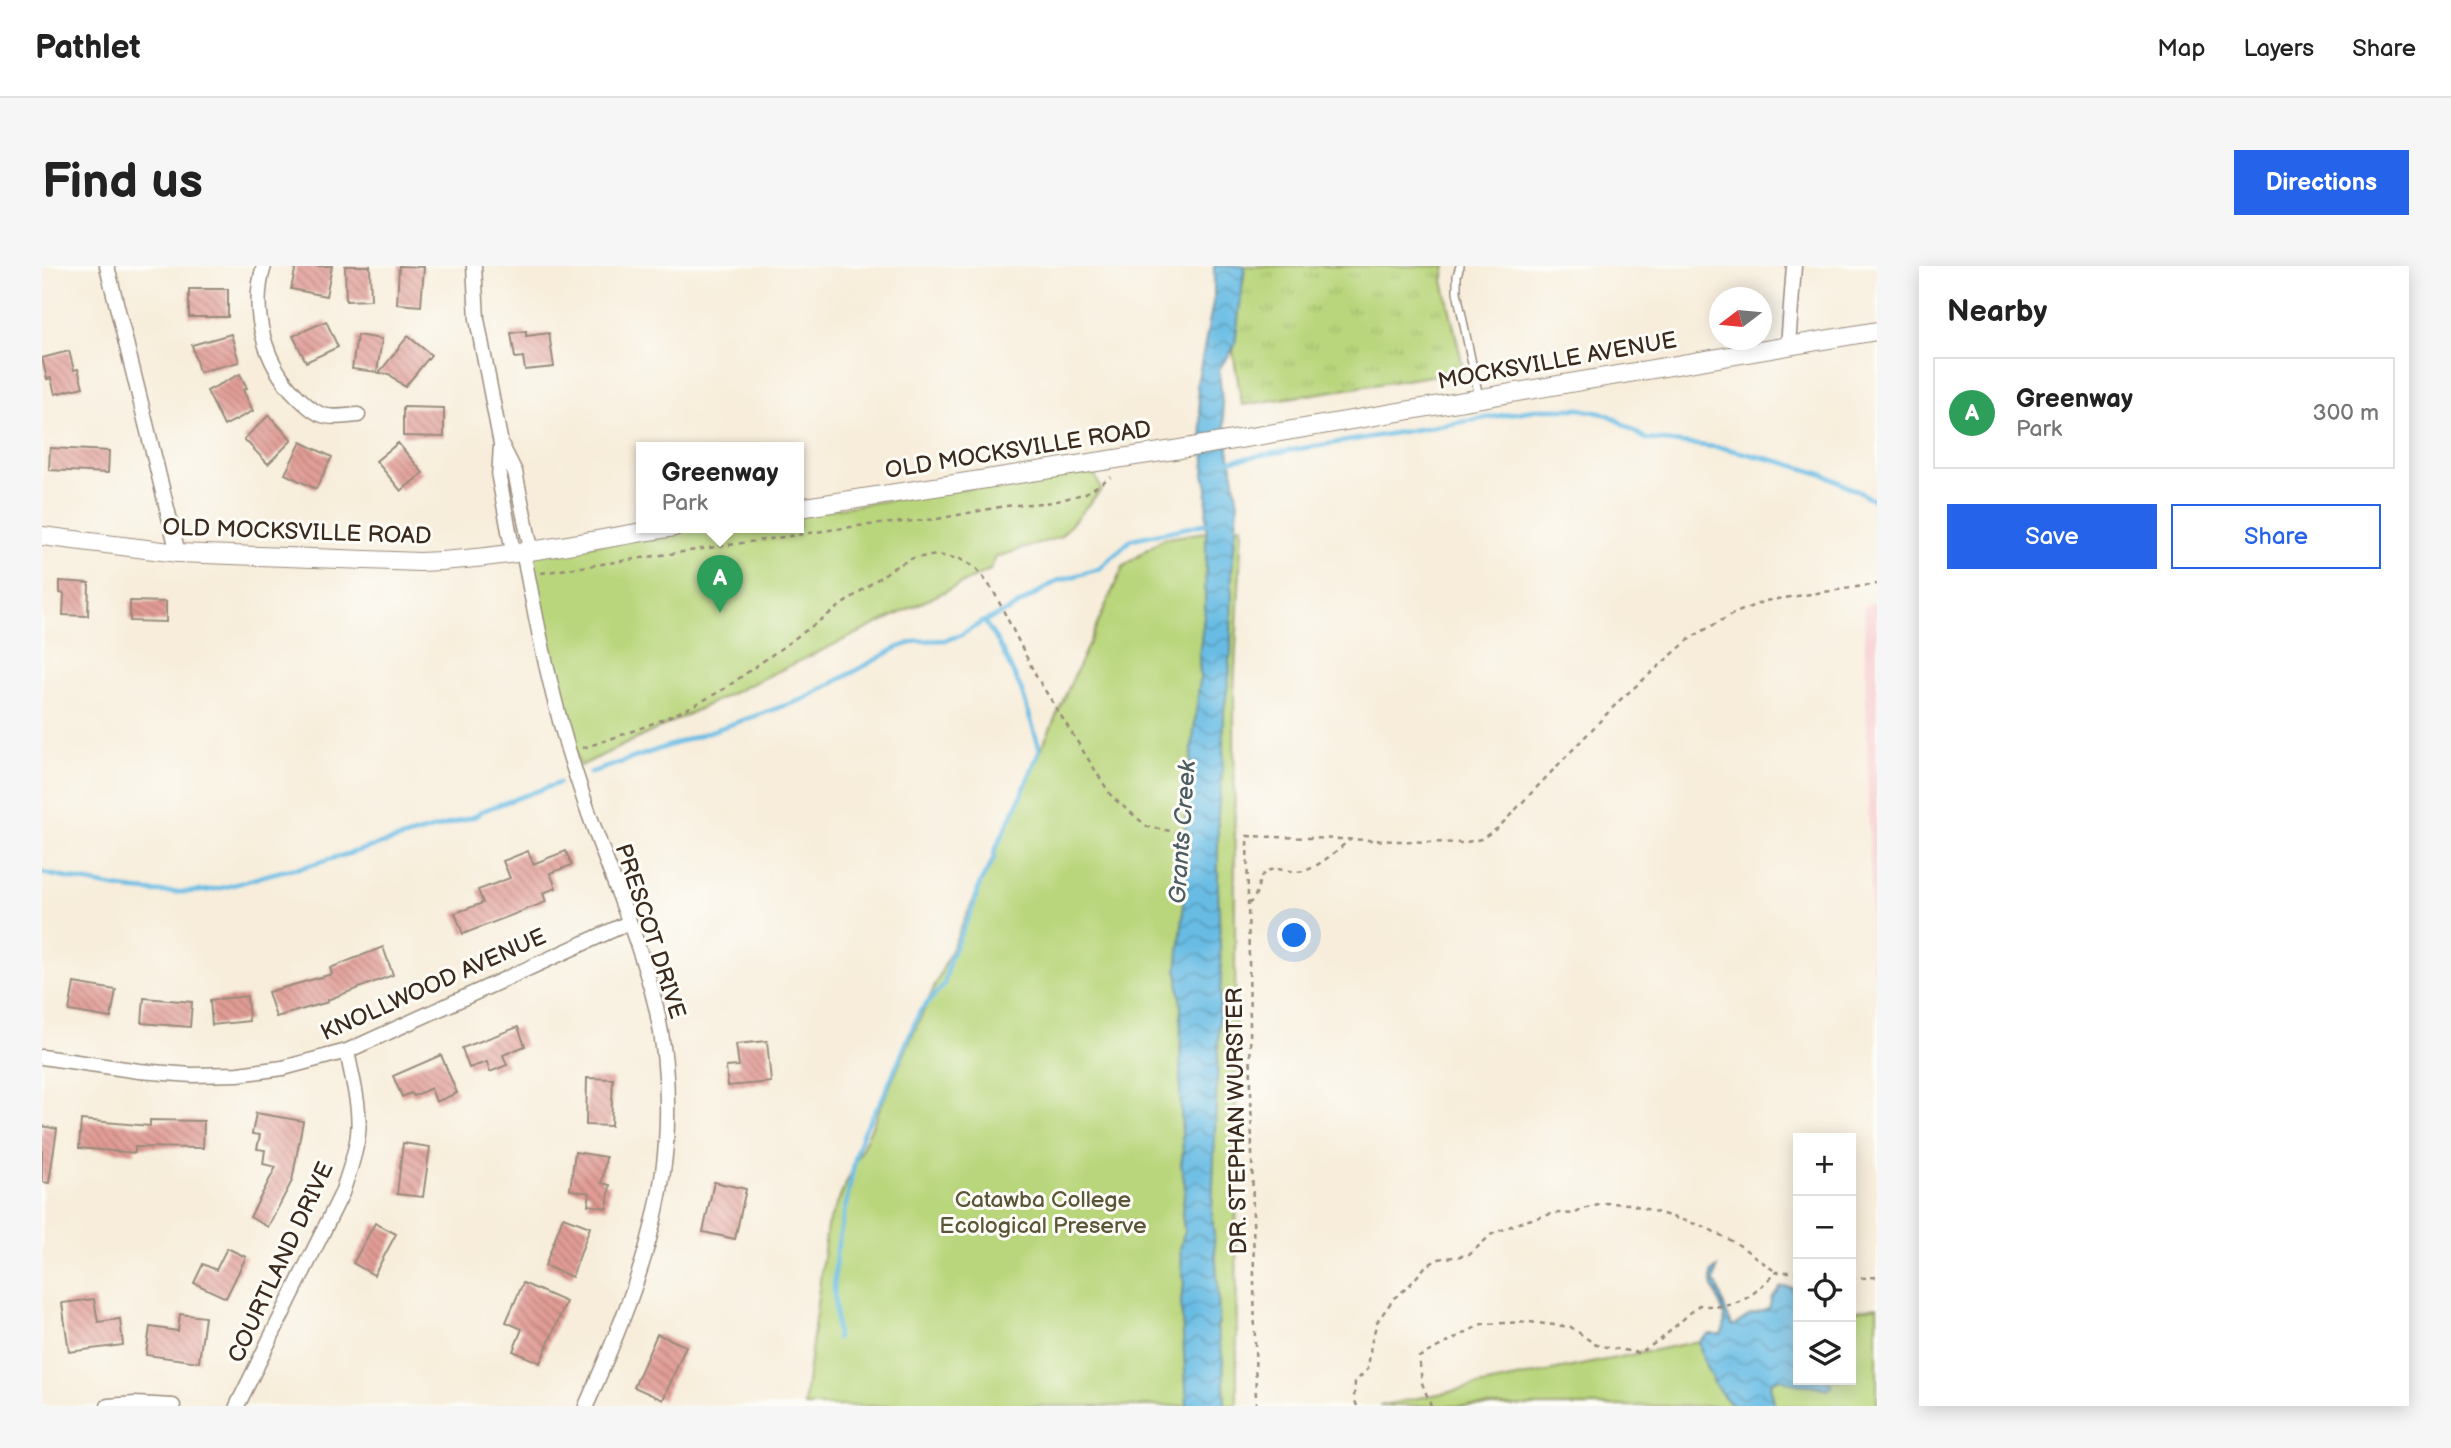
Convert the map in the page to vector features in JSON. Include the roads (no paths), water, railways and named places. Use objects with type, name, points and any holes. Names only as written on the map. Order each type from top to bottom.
[{"type":"street","points":[[107,266],[178,553]]},
{"type":"street","points":[[264,266],[260,277],[259,322],[277,370],[290,390],[320,414],[337,417],[358,415]]},
{"type":"street","name":"PRESCOT DRIVE","points":[[474,266],[477,319],[501,444],[515,472],[522,551],[568,752],[648,979],[661,1034],[667,1099],[666,1144],[660,1196],[640,1272],[586,1406]]},
{"type":"street","points":[[1787,346],[1794,266]]},
{"type":"street","name":"MOCKSVILLE AVENUE","points":[[1245,438],[1877,331]]},
{"type":"street","name":"OLD MOCKSVILLE ROAD","points":[[804,507],[1245,438]]},
{"type":"street","name":"OLD MOCKSVILLE ROAD","points":[[42,536],[178,553],[385,562],[447,561],[636,533]]},
{"type":"street","name":"KNOLLWOOD AVENUE","points":[[42,1057],[139,1071],[226,1074],[282,1068],[347,1051],[628,923]]},
{"type":"street","name":"COURTLAND DRIVE","points":[[237,1406],[342,1193],[358,1134],[358,1111],[347,1051]]},
{"type":"street","points":[[108,1406],[173,1406]]},
{"type":"lane","points":[[1460,266],[1457,292],[1479,397]]},
{"type":"water","points":[[1214,266],[1245,266],[1235,344],[1219,370],[1238,504],[1232,570],[1230,671],[1224,711],[1218,814],[1221,975],[1212,1212],[1218,1288],[1217,1328],[1223,1359],[1225,1406],[1187,1406],[1181,1300],[1184,1284],[1180,1251],[1184,1231],[1182,1213],[1185,1186],[1181,1164],[1181,1008],[1177,970],[1183,916],[1186,799],[1205,609],[1207,488],[1197,384],[1214,298]]},
{"type":"water","points":[[1717,1268],[1714,1282],[1733,1326],[1750,1315],[1769,1309],[1772,1297],[1781,1287],[1793,1288],[1793,1383],[1780,1378],[1772,1381],[1770,1385],[1775,1406],[1733,1406],[1716,1385],[1707,1368],[1699,1341],[1708,1334],[1721,1334],[1724,1328],[1723,1314],[1711,1273]]},
{"type":"water","points":[[1813,1385],[1832,1385],[1826,1389]]},
{"type":"waterway","points":[[1226,461],[1540,409],[1580,409],[1609,415],[1646,439],[1723,448],[1825,475],[1877,501]]},
{"type":"waterway","points":[[590,773],[804,699],[897,648],[917,641],[945,640],[959,636],[1008,611],[1057,581],[1099,569],[1132,539],[1209,523]]},
{"type":"waterway","points":[[837,1339],[834,1288],[836,1254],[857,1150],[920,1011],[944,985],[950,958],[973,907],[980,883],[995,857],[994,852],[1040,749],[1021,689],[998,642],[984,621]]},
{"type":"waterway","points":[[42,873],[146,891],[210,890],[300,868],[476,816],[482,811],[559,783]]},
{"type":"place","name":"Greenway","points":[[720,613]]},
{"type":"water label","name":"Grants Creek","points":[[1182,832]]},
{"type":"park label","name":"Catawba College Ecological Preserve","points":[[1043,1212]]}]
